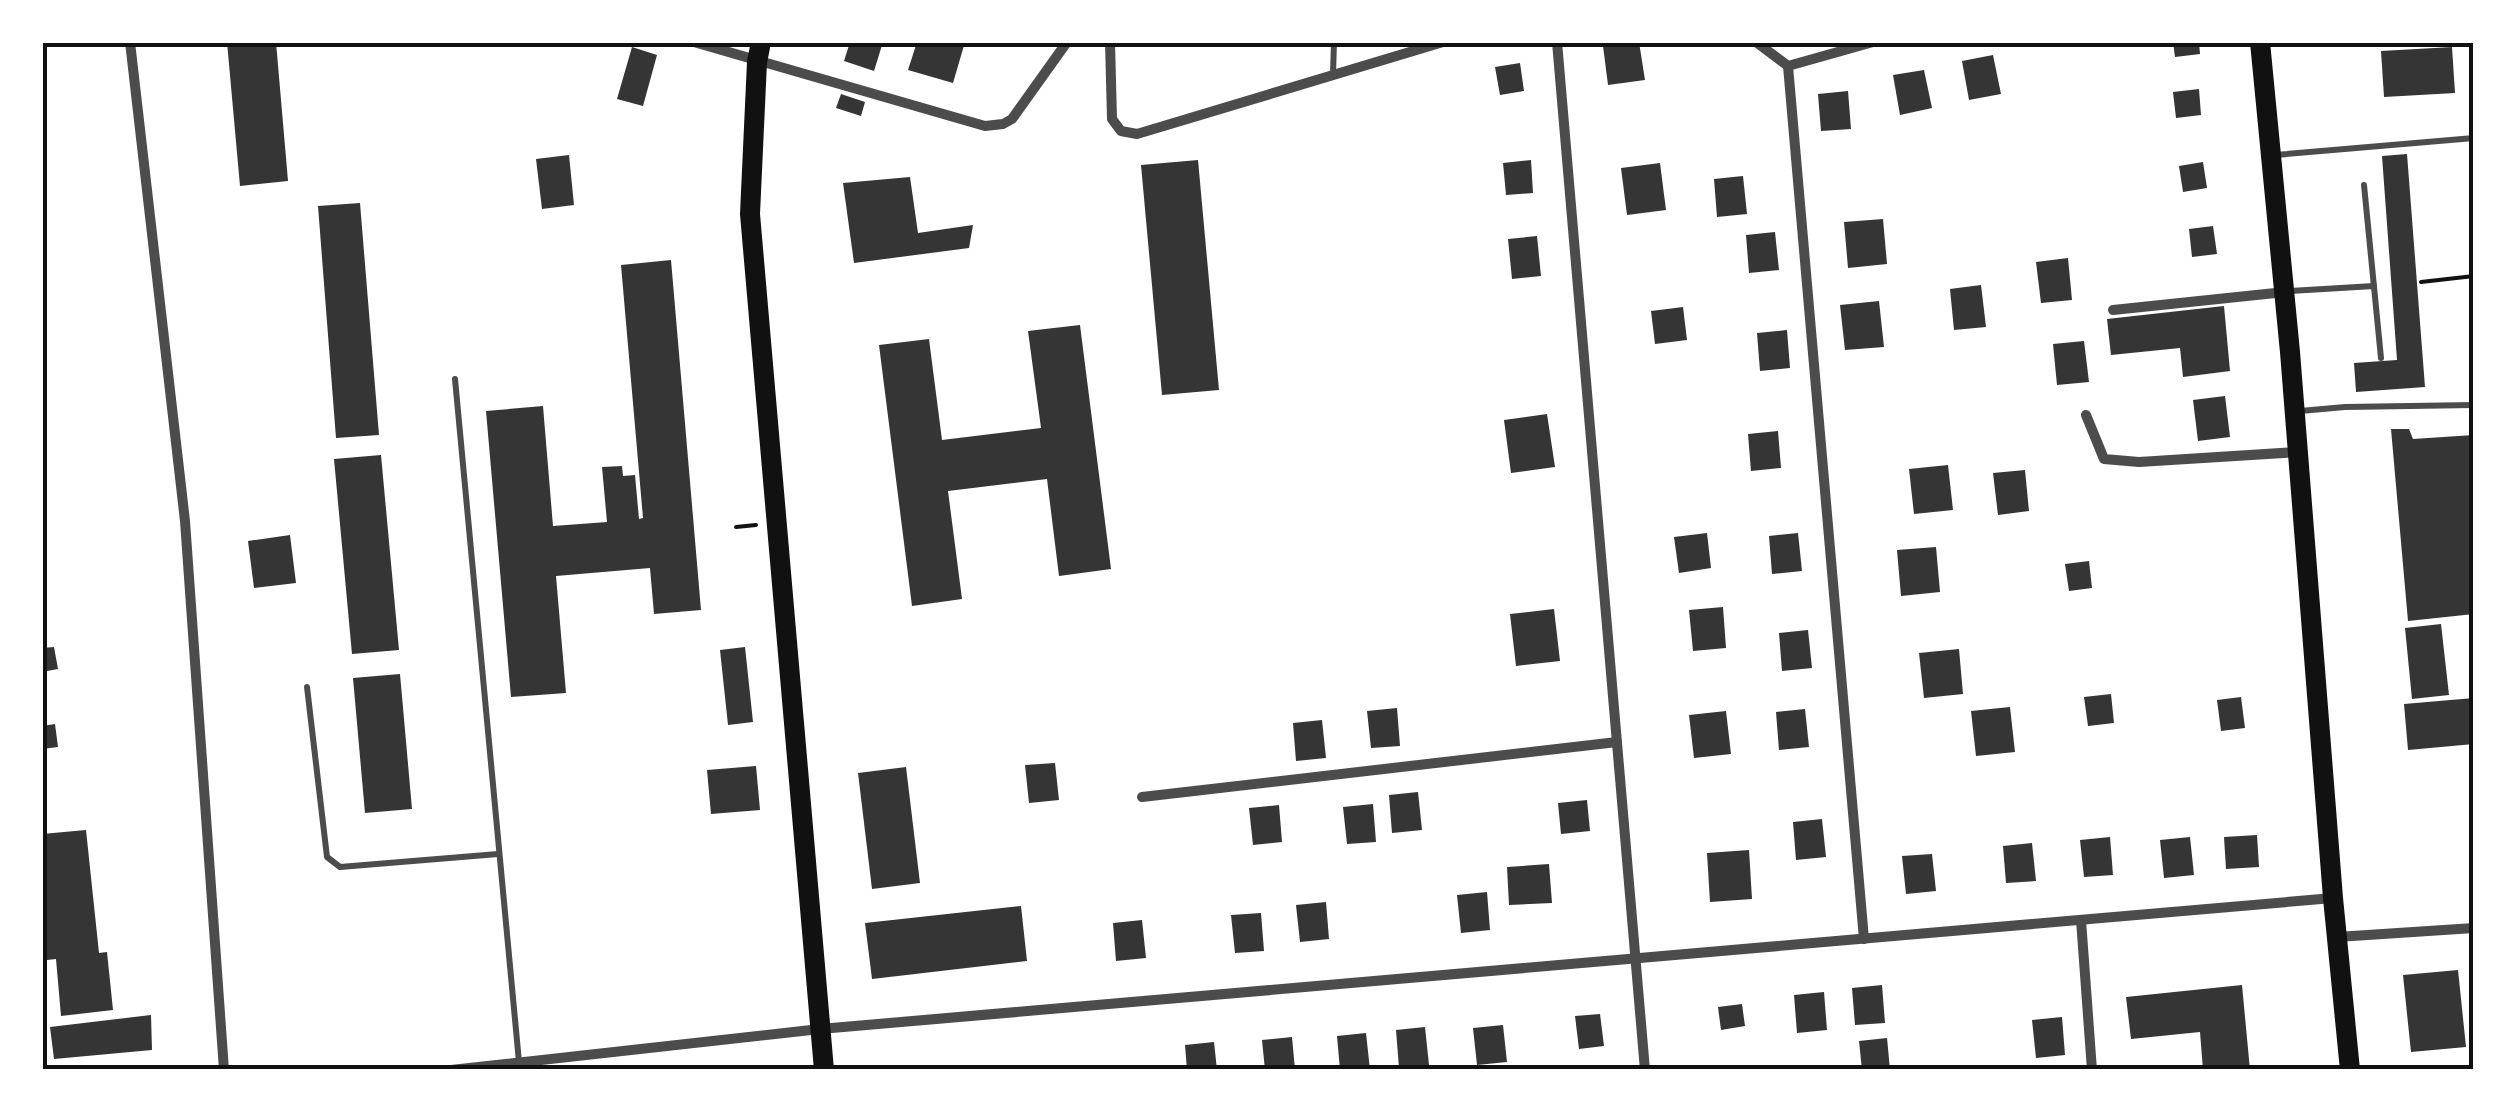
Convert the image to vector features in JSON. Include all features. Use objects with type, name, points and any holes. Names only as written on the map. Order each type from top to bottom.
[{"type":"main road","points":[[2260,42],[2350,1070]]},
{"type":"main road","points":[[759,52],[750,214],[824,1070]]},
{"type":"street","points":[[130,42],[185,521],[224,1070]]},
{"type":"street","points":[[694,42],[759,52],[985,126],[1012,120],[1067,42]]},
{"type":"street","points":[[1110,42],[1112,119],[1121,131],[1137,134],[1443,42]]},
{"type":"street","points":[[1557,42],[1646,1070]]},
{"type":"street","points":[[1756,42],[1788,66],[1864,939]]},
{"type":"street","points":[[1788,66],[1873,42]]},
{"type":"street","points":[[2114,310],[2284,292]]},
{"type":"street","points":[[2086,415],[2104,459],[2139,462],[2298,452]]},
{"type":"street","points":[[1142,797],[1618,742]]},
{"type":"street","points":[[451,1070],[820,1029],[2333,898]]},
{"type":"street","points":[[2081,920],[2092,1070]]},
{"type":"street","points":[[2337,937],[2474,928]]},
{"type":"lane","points":[[1333,75],[1334,42]]},
{"type":"lane","points":[[2271,155],[2474,138]]},
{"type":"lane","points":[[2364,186],[2381,358]]},
{"type":"lane","points":[[2284,292],[2374,286]]},
{"type":"lane","points":[[455,379],[519,1062]]},
{"type":"lane","points":[[2295,411],[2345,406],[2474,405]]},
{"type":"lane","points":[[307,687],[326,857],[340,867],[498,854]]},
{"type":"path","points":[[2421,282],[2474,276]]},
{"type":"building","points":[[227,42],[276,42],[288,181],[240,186]]},
{"type":"building","points":[[850,42],[883,42],[874,71],[844,61]]},
{"type":"building","points":[[917,42],[965,42],[953,83],[908,70]]},
{"type":"building","points":[[1639,42],[1645,80],[1608,85],[1603,46]]},
{"type":"building","points":[[2173,42],[2199,42],[2200,54],[2175,57]]},
{"type":"building","points":[[632,47],[657,55],[643,106],[617,99]]},
{"type":"building","points":[[2452,47],[2455,93],[2384,97],[2381,51]]},
{"type":"building","points":[[1993,55],[2001,94],[1969,100],[1962,61]]},
{"type":"building","points":[[1520,63],[1524,91],[1500,95],[1495,67]]},
{"type":"building","points":[[1924,70],[1932,108],[1900,115],[1893,75]]},
{"type":"building","points":[[2199,89],[2201,115],[2176,118],[2173,92]]},
{"type":"building","points":[[1848,91],[1851,129],[1821,131],[1818,94]]},
{"type":"building","points":[[841,94],[865,102],[861,116],[836,108]]},
{"type":"building","points":[[2407,154],[2425,387],[2356,392],[2354,363],[2397,360],[2382,156]]},
{"type":"building","points":[[569,155],[574,205],[542,209],[536,159]]},
{"type":"building","points":[[1198,160],[1219,390],[1162,395],[1141,165]]},
{"type":"building","points":[[1531,160],[1533,193],[1506,195],[1503,163]]},
{"type":"building","points":[[2203,162],[2207,188],[2183,192],[2179,166]]},
{"type":"building","points":[[1660,163],[1666,210],[1627,215],[1621,168]]},
{"type":"building","points":[[1743,176],[1747,214],[1717,217],[1714,179]]},
{"type":"building","points":[[910,177],[918,233],[973,225],[969,248],[854,263],[843,183]]},
{"type":"building","points":[[360,203],[379,435],[336,438],[318,206]]},
{"type":"building","points":[[1883,219],[1887,264],[1848,268],[1844,222]]},
{"type":"building","points":[[2213,226],[2217,254],[2192,257],[2189,229]]},
{"type":"building","points":[[1775,232],[1779,270],[1749,273],[1746,235]]},
{"type":"building","points":[[1537,236],[1541,276],[1512,279],[1508,239]]},
{"type":"building","points":[[2068,258],[2072,300],[2041,303],[2036,262]]},
{"type":"building","points":[[671,260],[701,610],[654,614],[650,568],[556,576],[566,693],[511,697],[486,411],[543,406],[553,526],[607,522],[602,467],[622,466],[623,476],[635,475],[639,519],[643,518],[621,265]]},
{"type":"building","points":[[1981,285],[1986,327],[1954,330],[1950,289]]},
{"type":"building","points":[[1879,301],[1884,347],[1845,350],[1840,305]]},
{"type":"building","points":[[2224,306],[2230,371],[2183,377],[2180,348],[2111,355],[2107,319]]},
{"type":"building","points":[[1683,307],[1687,340],[1655,344],[1651,311]]},
{"type":"building","points":[[1080,325],[1111,569],[1059,576],[1047,479],[948,491],[962,599],[912,606],[879,345],[929,339],[942,440],[1041,428],[1028,331]]},
{"type":"building","points":[[1787,330],[1790,368],[1760,371],[1757,333]]},
{"type":"building","points":[[2084,341],[2089,382],[2057,385],[2053,344]]},
{"type":"building","points":[[2225,396],[2230,437],[2198,441],[2193,400]]},
{"type":"building","points":[[1547,414],[1555,467],[1511,473],[1504,420]]},
{"type":"building","points":[[2391,429],[2409,429],[2413,439],[2474,435],[2474,614],[2408,621]]},
{"type":"building","points":[[1778,431],[1781,468],[1751,471],[1748,434]]},
{"type":"building","points":[[381,455],[399,650],[352,654],[334,459]]},
{"type":"building","points":[[1948,465],[1953,510],[1914,514],[1909,469]]},
{"type":"building","points":[[2025,470],[2029,511],[1998,515],[1993,473]]},
{"type":"building","points":[[1707,533],[1711,568],[1679,573],[1674,537]]},
{"type":"building","points":[[1798,533],[1802,571],[1772,574],[1769,536]]},
{"type":"building","points":[[290,535],[296,583],[254,588],[248,541]]},
{"type":"building","points":[[1936,547],[1940,592],[1901,596],[1897,550]]},
{"type":"building","points":[[2089,561],[2092,588],[2069,591],[2065,564]]},
{"type":"building","points":[[1723,607],[1726,648],[1693,651],[1689,610]]},
{"type":"building","points":[[1554,609],[1560,661],[1516,666],[1510,614]]},
{"type":"building","points":[[2441,624],[2449,695],[2412,699],[2405,628]]},
{"type":"building","points":[[1808,630],[1812,668],[1782,671],[1779,633]]},
{"type":"building","points":[[54,647],[58,669],[42,672],[42,648]]},
{"type":"building","points":[[745,647],[753,722],[728,725],[720,650]]},
{"type":"building","points":[[1959,649],[1963,694],[1924,698],[1919,653]]},
{"type":"building","points":[[400,674],[412,809],[365,813],[353,678]]},
{"type":"building","points":[[2111,694],[2114,723],[2088,726],[2084,697]]},
{"type":"building","points":[[2241,697],[2245,728],[2221,731],[2217,700]]},
{"type":"building","points":[[2474,698],[2474,744],[2408,750],[2404,704]]},
{"type":"building","points":[[2010,707],[2015,752],[1976,756],[1971,711]]},
{"type":"building","points":[[1397,708],[1400,746],[1371,748],[1367,711]]},
{"type":"building","points":[[1805,709],[1809,747],[1779,750],[1776,712]]},
{"type":"building","points":[[1726,711],[1731,754],[1694,758],[1689,715]]},
{"type":"building","points":[[1322,720],[1326,758],[1296,761],[1293,723]]},
{"type":"building","points":[[55,724],[58,747],[42,749],[42,726]]},
{"type":"building","points":[[1055,763],[1059,800],[1029,803],[1025,765]]},
{"type":"building","points":[[756,766],[760,810],[711,814],[707,770]]},
{"type":"building","points":[[906,767],[920,883],[872,889],[858,773]]},
{"type":"building","points":[[1418,792],[1422,830],[1392,833],[1389,795]]},
{"type":"building","points":[[1587,800],[1590,831],[1561,834],[1558,803]]},
{"type":"building","points":[[1373,804],[1376,842],[1347,844],[1343,807]]},
{"type":"building","points":[[1279,805],[1282,842],[1253,845],[1249,808]]},
{"type":"building","points":[[1822,819],[1826,857],[1796,860],[1793,822]]},
{"type":"building","points":[[86,830],[99,953],[107,952],[113,1010],[61,1016],[56,959],[47,960],[42,918],[42,834]]},
{"type":"building","points":[[2257,835],[2259,867],[2226,869],[2224,837]]},
{"type":"building","points":[[2110,837],[2113,875],[2084,877],[2080,840]]},
{"type":"building","points":[[2190,837],[2194,875],[2164,878],[2160,840]]},
{"type":"building","points":[[2032,843],[2036,881],[2006,883],[2003,846]]},
{"type":"building","points":[[1749,850],[1752,899],[1710,902],[1707,853]]},
{"type":"building","points":[[1932,854],[1936,891],[1906,894],[1902,856]]},
{"type":"building","points":[[1549,864],[1552,903],[1509,905],[1507,867]]},
{"type":"building","points":[[1487,892],[1490,930],[1461,933],[1457,895]]},
{"type":"building","points":[[1326,902],[1329,939],[1300,942],[1296,905]]},
{"type":"building","points":[[1021,906],[1027,961],[872,979],[865,923]]},
{"type":"building","points":[[1261,913],[1264,951],[1235,953],[1231,915]]},
{"type":"building","points":[[1142,920],[1146,958],[1116,961],[1113,923]]},
{"type":"building","points":[[2458,970],[2466,1047],[2411,1052],[2403,975]]},
{"type":"building","points":[[1882,985],[1885,1023],[1855,1025],[1852,988]]},
{"type":"building","points":[[2242,985],[2250,1070],[2203,1070],[2200,1032],[2131,1039],[2126,997]]},
{"type":"building","points":[[1824,992],[1827,1030],[1797,1033],[1794,995]]},
{"type":"building","points":[[1742,1004],[1745,1026],[1721,1030],[1718,1007]]},
{"type":"building","points":[[1600,1014],[1604,1046],[1579,1049],[1575,1016]]},
{"type":"building","points":[[151,1015],[152,1050],[54,1059],[50,1027]]},
{"type":"building","points":[[2062,1017],[2065,1055],[2036,1058],[2032,1020]]},
{"type":"building","points":[[1503,1025],[1507,1062],[1477,1065],[1473,1028]]},
{"type":"building","points":[[1425,1027],[1429,1065],[1399,1068],[1396,1030]]},
{"type":"building","points":[[1366,1033],[1370,1070],[1340,1070],[1337,1036]]},
{"type":"building","points":[[1292,1037],[1295,1070],[1265,1070],[1262,1040]]},
{"type":"building","points":[[1887,1038],[1890,1070],[1862,1070],[1859,1041]]},
{"type":"building","points":[[1214,1042],[1217,1070],[1187,1070],[1185,1045]]}]
